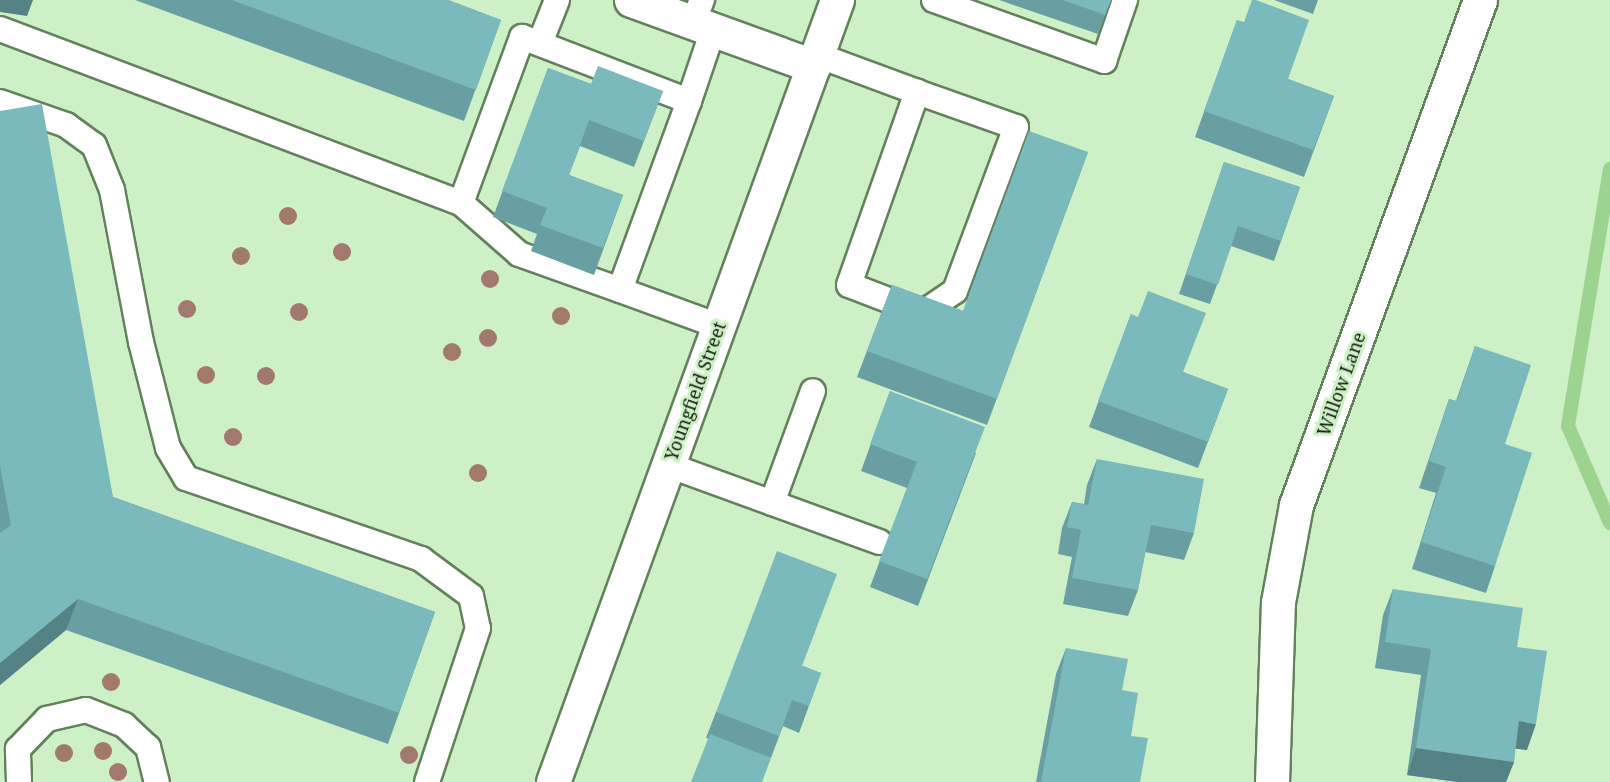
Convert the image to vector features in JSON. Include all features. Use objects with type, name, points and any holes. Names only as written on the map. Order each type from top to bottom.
[{"type":"street","points":[[631,0],[703,18],[815,61]]},
{"type":"street","name":"Youngfield Street","points":[[553,782],[837,0]]},
{"type":"street","name":"Willow Lane","points":[[1272,782],[1278,602],[1296,506],[1480,0]]},
{"type":"lane","points":[[540,44],[557,0]]},
{"type":"lane","points":[[934,0],[1104,61],[1125,0]]},
{"type":"lane","points":[[620,290],[688,100],[703,18]]},
{"type":"lane","points":[[0,29],[462,203],[519,254],[718,326]]},
{"type":"lane","points":[[462,203],[522,37],[688,100]]},
{"type":"lane","points":[[815,61],[917,92],[1016,127],[955,291],[922,313],[849,285],[917,92]]},
{"type":"lane","points":[[0,102],[66,125],[94,145],[112,190],[141,342],[168,448],[186,478],[421,559],[471,596],[478,628],[427,782]]},
{"type":"lane","points":[[772,503],[813,391]]},
{"type":"lane","points":[[668,465],[879,542]]},
{"type":"lane","points":[[19,782],[18,749],[47,719],[86,710],[124,725],[148,747],[157,782]]},
{"type":"building","points":[[232,0],[448,0],[501,20],[476,90]]},
{"type":"building","points":[[1063,0],[1111,0],[1105,15]]},
{"type":"building","points":[[1252,0],[1309,20],[1288,79],[1334,96],[1313,150],[1204,111],[1237,20],[1244,22]]},
{"type":"building","points":[[598,66],[663,91],[644,141],[589,120],[569,175],[623,195],[603,248],[540,225],[547,208],[502,191],[548,68],[591,84]]},
{"type":"building","points":[[42,104],[113,497],[435,612],[399,713],[78,599],[0,663],[0,533],[11,525],[0,466],[0,111]]},
{"type":"building","points":[[1029,131],[1088,152],[997,399],[867,351],[892,285],[963,311]]},
{"type":"building","points":[[1224,162],[1300,187],[1281,241],[1238,226],[1218,285],[1186,274]]},
{"type":"building","points":[[1148,291],[1206,313],[1183,372],[1228,389],[1208,442],[1098,401],[1131,314],[1138,317]]},
{"type":"building","points":[[1475,346],[1531,365],[1505,444],[1532,453],[1495,566],[1421,542],[1446,467],[1429,461],[1449,399],[1457,401]]},
{"type":"building","points":[[890,391],[985,427],[927,579],[879,561],[917,462],[870,444]]},
{"type":"building","points":[[1097,459],[1204,479],[1194,533],[1151,525],[1138,590],[1072,578],[1081,530],[1067,527],[1072,502],[1088,505]]},
{"type":"building","points":[[777,551],[837,574],[802,666],[821,673],[809,706],[792,700],[779,736],[716,712]]},
{"type":"building","points":[[1393,589],[1523,608],[1517,647],[1547,651],[1536,724],[1519,721],[1514,762],[1416,748],[1431,649],[1385,642]]},
{"type":"building","points":[[1066,648],[1128,659],[1122,690],[1138,693],[1131,736],[1148,738],[1140,782],[1041,782]]},
{"type":"building","points":[[710,734],[771,758],[762,782],[691,782]]},
{"type":"waterway","points":[[1610,169],[1568,426],[1610,523]]}]
